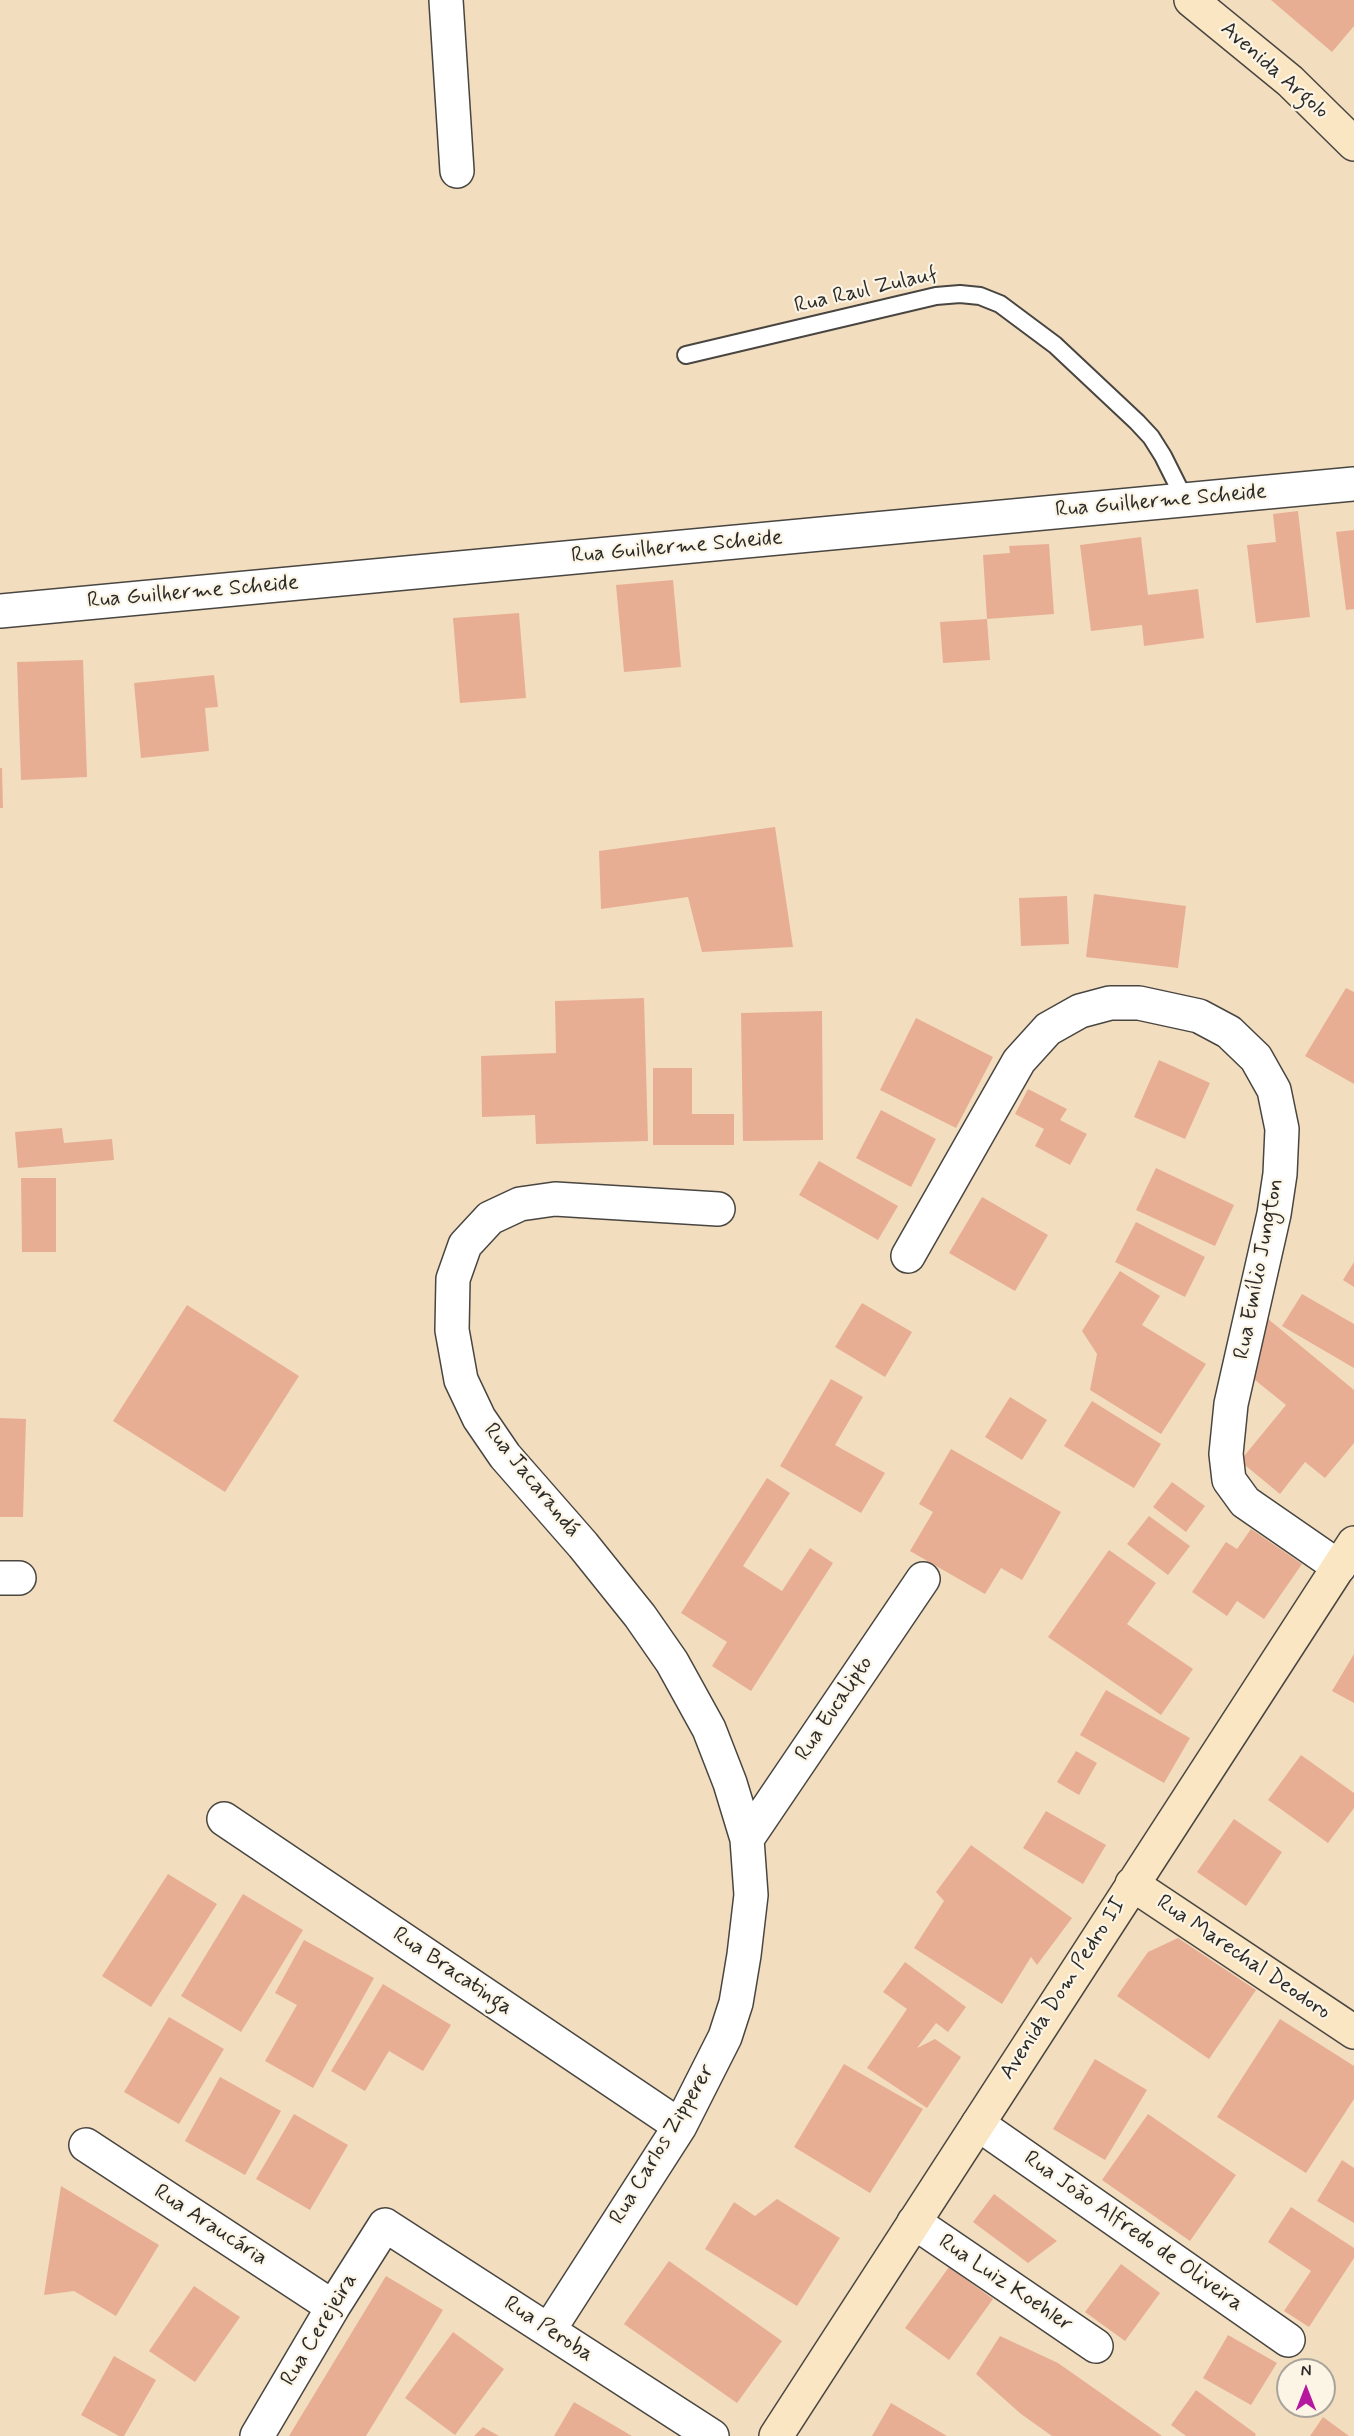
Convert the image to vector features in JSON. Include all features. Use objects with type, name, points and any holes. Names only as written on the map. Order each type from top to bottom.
[{"type":"main road","name":"Avenida Argolo","points":[[1191,0],[1290,81],[1354,144]]},
{"type":"main road","name":"Avenida Dom Pedro II","points":[[776,2436],[1346,1555]]},
{"type":"main road","name":"Rua Marechal Deodoro","points":[[1132,1884],[1354,2032]]},
{"type":"street","points":[[446,0],[457,171]]},
{"type":"street","name":"Rua Guilherme Scheide","points":[[0,611],[1354,484]]},
{"type":"street","name":"Rua Emílio Jungton","points":[[908,1256],[1019,1061],[1048,1029],[1080,1011],[1110,1003],[1139,1003],[1200,1016],[1229,1032],[1256,1058],[1274,1090],[1282,1129],[1280,1174],[1274,1214],[1231,1404],[1226,1454],[1229,1480],[1245,1502],[1346,1555]]},
{"type":"street","name":"Rua Jacarandá","points":[[718,1209],[555,1199],[520,1204],[490,1218],[465,1245],[453,1279],[452,1330],[461,1380],[479,1418],[504,1456],[583,1545],[640,1616],[672,1662],[709,1729],[730,1783],[747,1839]]},
{"type":"street","name":"Rua Eucalipto","points":[[747,1839],[923,1579]]},
{"type":"street","name":"Rua Bracatinga","points":[[224,1819],[680,2126]]},
{"type":"street","name":"Rua Carlos Zipperer","points":[[549,2330],[680,2126],[725,2037],[736,2003],[751,1895],[747,1839]]},
{"type":"street","name":"Rua João Alfredo de Oliveira","points":[[978,2124],[1288,2340]]},
{"type":"street","name":"Rua Araucária","points":[[86,2145],[333,2307]]},
{"type":"street","name":"Rua Luiz Koehler","points":[[914,2222],[1096,2346]]},
{"type":"street","name":"Rua Peroba","points":[[385,2224],[712,2436]]},
{"type":"street","name":"Rua Cerejeira","points":[[256,2436],[385,2224]]},
{"type":"lane","name":"Rua Raul Zulauf","points":[[686,356],[936,296],[960,294],[980,296],[1000,304],[1037,331],[1137,422],[1163,456],[1185,500]]},
{"type":"building","points":[[1271,0],[1354,0],[1354,26],[1332,52]]},
{"type":"building","points":[[1298,511],[1310,617],[1256,623],[1247,545],[1276,542],[1273,514]]},
{"type":"building","points":[[1354,530],[1354,609],[1346,610],[1336,532]]},
{"type":"building","points":[[1141,537],[1148,595],[1198,589],[1204,638],[1144,646],[1142,625],[1091,631],[1080,545]]},
{"type":"building","points":[[1049,544],[1054,614],[987,619],[983,555],[1010,553],[1009,546]]},
{"type":"building","points":[[673,580],[681,667],[624,672],[616,585]]},
{"type":"building","points":[[519,613],[526,698],[460,703],[453,618]]},
{"type":"building","points":[[987,619],[990,660],[943,663],[940,622]]},
{"type":"building","points":[[83,660],[87,777],[21,780],[17,662]]},
{"type":"building","points":[[214,675],[218,707],[205,708],[209,751],[141,758],[134,683]]},
{"type":"building","points":[[0,768],[2,768],[3,808],[0,808]]},
{"type":"building","points":[[775,827],[793,947],[702,952],[688,897],[601,909],[599,851]]},
{"type":"building","points":[[1094,894],[1186,906],[1178,968],[1086,957]]},
{"type":"building","points":[[1067,896],[1069,944],[1021,946],[1019,898]]},
{"type":"building","points":[[1346,988],[1354,992],[1354,1084],[1305,1056]]},
{"type":"building","points":[[644,998],[648,1141],[536,1144],[535,1115],[482,1117],[481,1056],[556,1053],[555,1001]]},
{"type":"building","points":[[822,1011],[823,1140],[743,1141],[741,1013]]},
{"type":"building","points":[[916,1018],[993,1057],[956,1128],[880,1090]]},
{"type":"building","points":[[1159,1060],[1210,1083],[1185,1139],[1134,1117]]},
{"type":"building","points":[[653,1068],[692,1068],[692,1114],[734,1114],[734,1145],[653,1145]]},
{"type":"building","points":[[1028,1089],[1067,1109],[1060,1120],[1087,1134],[1070,1165],[1035,1146],[1044,1129],[1015,1114]]},
{"type":"building","points":[[881,1110],[936,1139],[911,1187],[856,1158]]},
{"type":"building","points":[[62,1128],[64,1143],[112,1139],[114,1160],[18,1168],[15,1132]]},
{"type":"building","points":[[819,1161],[898,1206],[878,1240],[799,1195]]},
{"type":"building","points":[[1156,1168],[1234,1205],[1215,1246],[1136,1210]]},
{"type":"building","points":[[21,1178],[56,1178],[56,1252],[22,1252]]},
{"type":"building","points":[[982,1197],[1048,1235],[1015,1291],[949,1253]]},
{"type":"building","points":[[1136,1222],[1205,1257],[1185,1297],[1115,1262]]},
{"type":"building","points":[[1354,1262],[1354,1287],[1343,1280]]},
{"type":"building","points":[[1120,1271],[1160,1296],[1142,1325],[1206,1364],[1161,1434],[1090,1390],[1097,1354],[1082,1331]]},
{"type":"building","points":[[1302,1294],[1354,1324],[1354,1368],[1282,1326]]},
{"type":"building","points":[[862,1303],[912,1332],[885,1377],[835,1347]]},
{"type":"building","points":[[187,1305],[299,1376],[225,1492],[113,1421]]},
{"type":"building","points":[[1267,1318],[1354,1390],[1354,1443],[1325,1478],[1305,1462],[1280,1494],[1240,1461],[1286,1405],[1250,1376]]},
{"type":"building","points":[[831,1379],[863,1397],[835,1445],[885,1473],[861,1513],[780,1466]]},
{"type":"building","points":[[1010,1397],[1047,1420],[1022,1460],[985,1437]]},
{"type":"building","points":[[1092,1401],[1161,1444],[1134,1488],[1064,1446]]},
{"type":"building","points":[[0,1418],[26,1419],[23,1517],[0,1517]]},
{"type":"building","points":[[951,1449],[1061,1512],[1022,1580],[1001,1568],[985,1594],[910,1551],[933,1512],[919,1504]]},
{"type":"building","points":[[767,1478],[790,1493],[743,1566],[782,1591],[810,1548],[833,1563],[751,1691],[712,1666],[727,1642],[681,1613]]},
{"type":"building","points":[[1172,1482],[1205,1506],[1186,1532],[1153,1507]]},
{"type":"building","points":[[1149,1516],[1190,1546],[1168,1575],[1127,1544]]},
{"type":"building","points":[[1251,1529],[1302,1564],[1264,1619],[1237,1601],[1227,1616],[1192,1592],[1226,1542],[1237,1549]]},
{"type":"building","points":[[1109,1550],[1156,1583],[1127,1624],[1193,1669],[1161,1715],[1048,1637]]},
{"type":"building","points":[[1354,1654],[1354,1703],[1332,1691]]},
{"type":"building","points":[[1106,1690],[1190,1738],[1164,1783],[1080,1735]]},
{"type":"building","points":[[1076,1751],[1097,1763],[1079,1795],[1057,1782]]},
{"type":"building","points":[[1301,1755],[1354,1793],[1354,1808],[1328,1843],[1268,1800]]},
{"type":"building","points":[[1046,1811],[1106,1845],[1083,1884],[1023,1848]]},
{"type":"building","points":[[1234,1819],[1282,1852],[1246,1906],[1197,1872]]},
{"type":"building","points":[[971,1845],[1072,1918],[1037,1965],[1031,1957],[1002,2004],[914,1948],[944,1901],[936,1892]]},
{"type":"building","points":[[168,1874],[217,1904],[151,2007],[102,1976]]},
{"type":"building","points":[[243,1894],[303,1930],[241,2032],[181,1996]]},
{"type":"building","points":[[1178,1938],[1256,1990],[1209,2059],[1117,1996],[1148,1952]]},
{"type":"building","points":[[304,1940],[374,1978],[313,2088],[265,2061],[297,2005],[275,1993]]},
{"type":"building","points":[[905,1962],[966,2007],[948,2032],[936,2023],[917,2048],[935,2039],[961,2057],[927,2108],[867,2068],[907,2009],[883,1992]]},
{"type":"building","points":[[383,1984],[451,2025],[423,2071],[389,2051],[365,2091],[331,2071]]},
{"type":"building","points":[[169,2017],[224,2049],[179,2124],[124,2092]]},
{"type":"building","points":[[1280,2019],[1354,2066],[1354,2099],[1306,2173],[1217,2117]]},
{"type":"building","points":[[1095,2059],[1147,2090],[1105,2160],[1053,2129]]},
{"type":"building","points":[[844,2064],[923,2109],[870,2193],[794,2147]]},
{"type":"building","points":[[220,2077],[281,2111],[245,2175],[185,2141]]},
{"type":"building","points":[[294,2114],[348,2145],[310,2210],[256,2179]]},
{"type":"building","points":[[1148,2114],[1236,2175],[1190,2241],[1102,2180]]},
{"type":"building","points":[[1342,2160],[1354,2168],[1354,2223],[1317,2201]]},
{"type":"building","points":[[61,2186],[159,2245],[116,2316],[74,2291],[44,2295]]},
{"type":"building","points":[[994,2194],[1057,2241],[1028,2263],[973,2222]]},
{"type":"building","points":[[777,2199],[840,2238],[797,2306],[705,2249],[734,2202],[755,2216]]},
{"type":"building","points":[[1291,2207],[1354,2248],[1354,2258],[1309,2327],[1284,2311],[1311,2271],[1268,2242]]},
{"type":"building","points":[[669,2261],[782,2341],[737,2403],[624,2324]]},
{"type":"building","points":[[1121,2264],[1160,2293],[1125,2341],[1085,2312]]},
{"type":"building","points":[[949,2267],[993,2299],[949,2360],[905,2328]]},
{"type":"building","points":[[386,2276],[443,2310],[366,2436],[289,2436]]},
{"type":"building","points":[[194,2286],[240,2317],[195,2382],[149,2351]]},
{"type":"building","points":[[453,2332],[504,2369],[455,2435],[405,2398]]},
{"type":"building","points":[[1228,2335],[1276,2362],[1251,2405],[1203,2378]]},
{"type":"building","points":[[1000,2336],[1058,2363],[1162,2436],[1052,2436],[1021,2414],[976,2374]]},
{"type":"building","points":[[114,2356],[156,2380],[124,2436],[119,2436],[81,2415]]},
{"type":"building","points":[[1196,2390],[1256,2434],[1255,2436],[1186,2436],[1171,2425]]},
{"type":"building","points":[[574,2402],[632,2436],[554,2436]]},
{"type":"building","points":[[891,2403],[947,2436],[872,2436]]},
{"type":"building","points":[[1324,2418],[1349,2436],[1310,2436]]},
{"type":"building","points":[[483,2427],[499,2436],[474,2436]]}]
